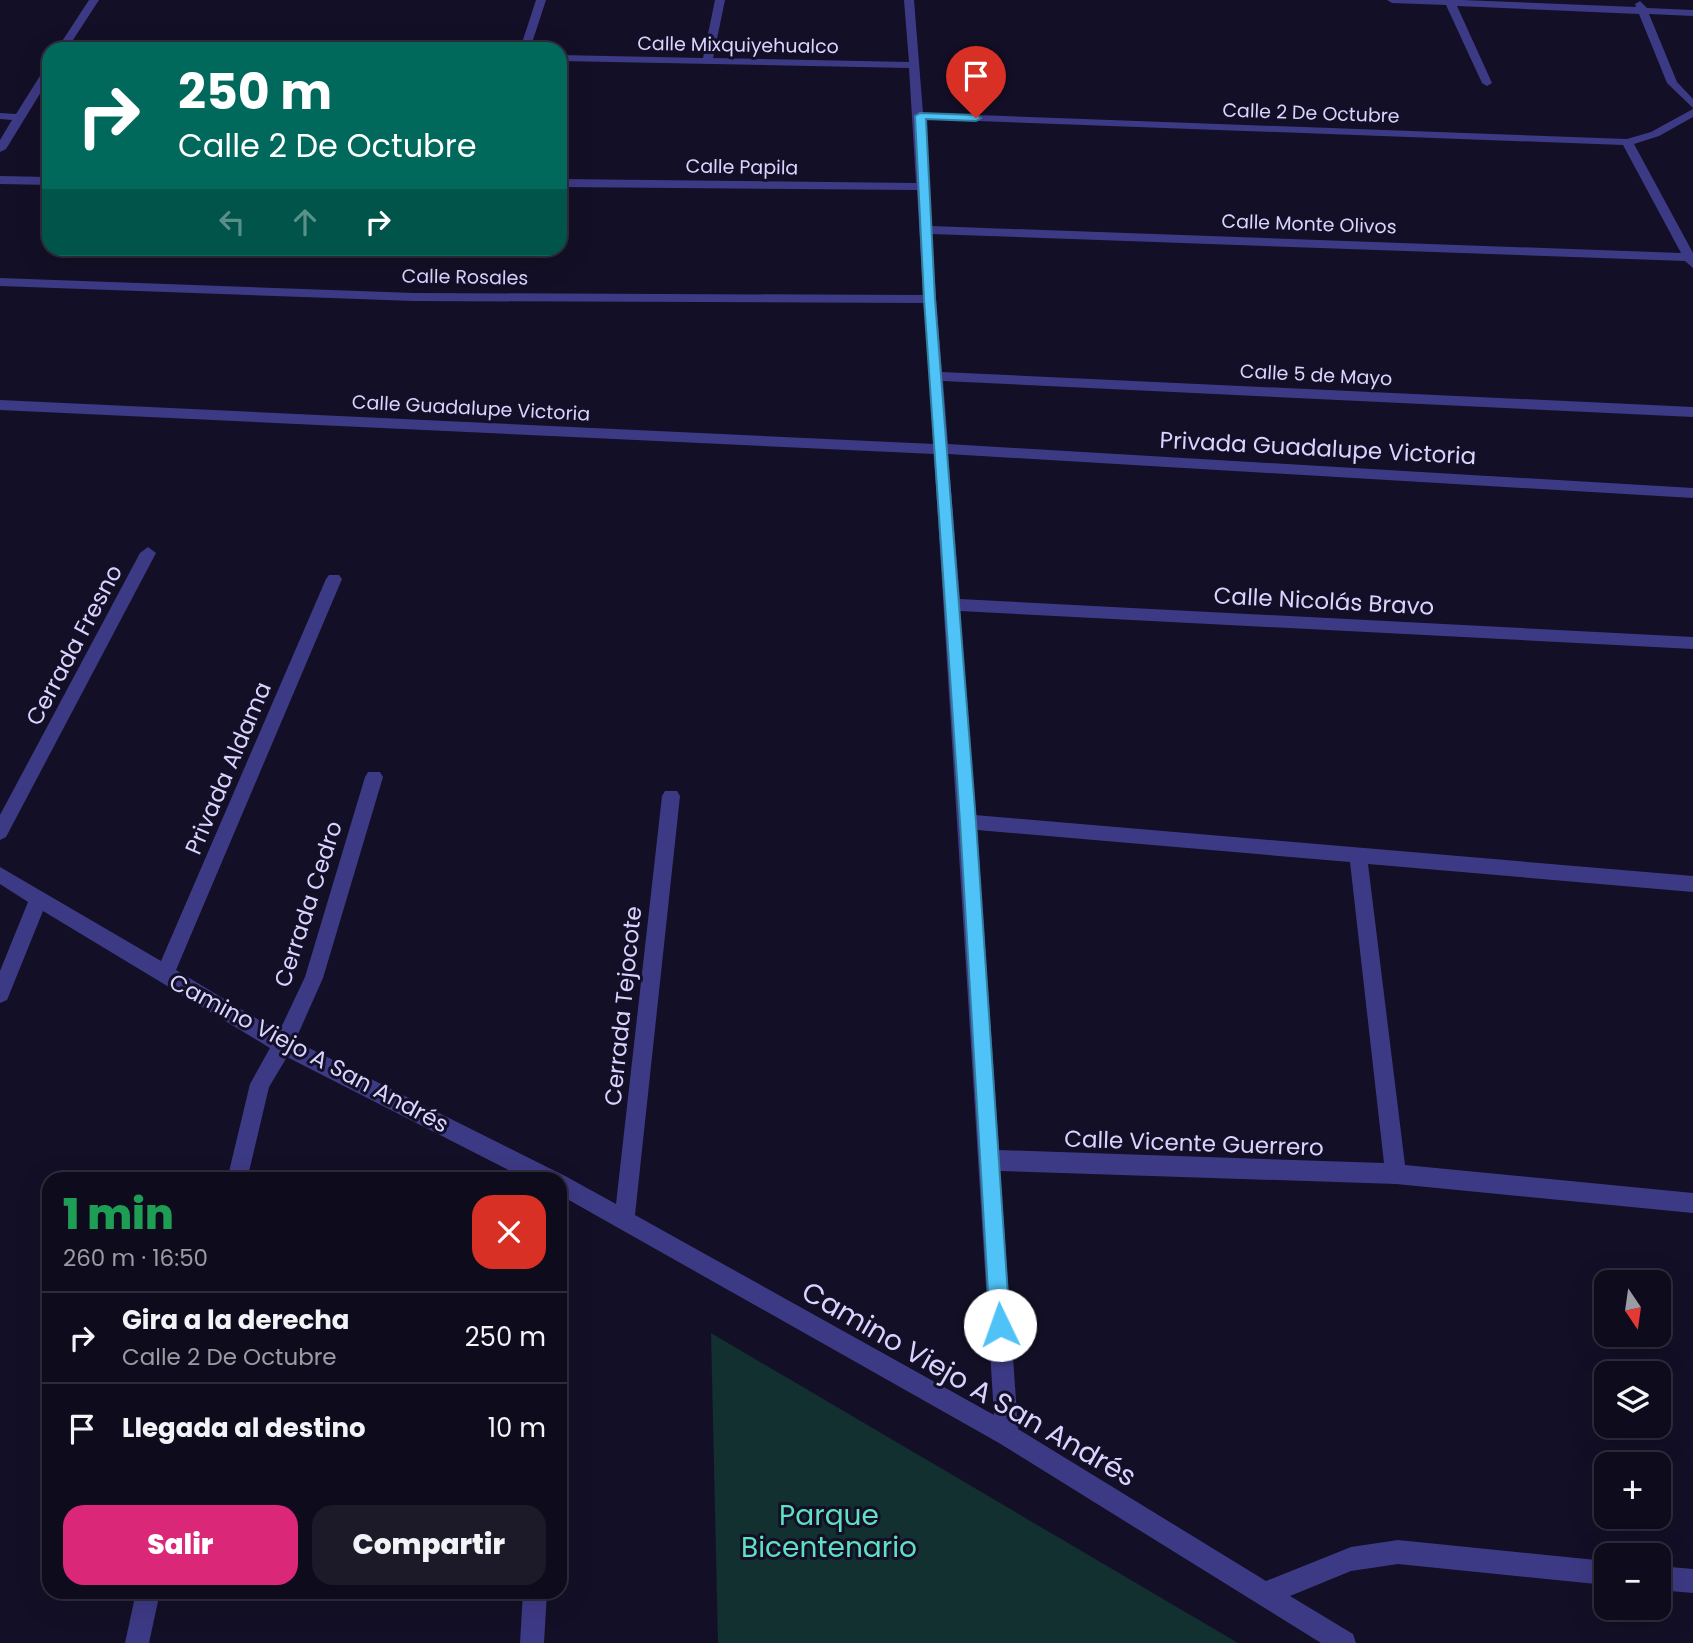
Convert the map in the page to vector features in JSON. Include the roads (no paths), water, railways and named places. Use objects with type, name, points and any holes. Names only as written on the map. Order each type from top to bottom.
[{"type":"street","points":[[67,42],[94,0]]},
{"type":"street","points":[[527,42],[541,0]]},
{"type":"street","points":[[707,62],[720,0]]},
{"type":"street","points":[[909,0],[920,116],[929,299],[937,376],[968,822],[1007,1434]]},
{"type":"street","points":[[1392,0],[1693,12]]},
{"type":"street","points":[[1637,0],[1672,83],[1693,105]]},
{"type":"street","points":[[1450,2],[1487,83]]},
{"type":"street","name":"Calle Mixquiyehualco","points":[[567,58],[915,65]]},
{"type":"street","points":[[0,149],[42,81]]},
{"type":"street","name":"Calle 2 De Octubre","points":[[920,116],[1627,142],[1655,134],[1693,113]]},
{"type":"street","points":[[0,116],[19,117]]},
{"type":"street","points":[[1627,142],[1691,260]]},
{"type":"street","points":[[0,180],[42,181]]},
{"type":"street","name":"Calle Papila","points":[[567,183],[923,187]]},
{"type":"street","name":"Calle Monte Olivos","points":[[927,230],[1691,260]]},
{"type":"street","name":"Calle Rosales","points":[[0,282],[414,297],[929,299]]},
{"type":"street","name":"Calle 5 de Mayo","points":[[937,376],[1693,412]]},
{"type":"street","name":"Calle Guadalupe Victoria","points":[[0,405],[941,449]]},
{"type":"street","name":"Privada Guadalupe Victoria","points":[[941,449],[1693,493]]},
{"type":"street","name":"Cerrada Fresno","points":[[0,832],[148,553]]},
{"type":"street","name":"Privada Aldama","points":[[164,976],[334,579]]},
{"type":"street","name":"Calle Nicolás Bravo","points":[[953,605],[1693,643]]},
{"type":"street","name":"Cerrada Cedro","points":[[239,1172],[260,1084],[284,1045],[314,978],[374,777]]},
{"type":"street","name":"Cerrada Tejocote","points":[[624,1222],[671,796]]},
{"type":"street","points":[[968,822],[1693,884]]},
{"type":"street","points":[[1358,857],[1396,1174]]},
{"type":"street","name":"Camino Viejo A San Andrés","points":[[0,875],[164,976],[284,1045],[535,1172]]},
{"type":"street","points":[[0,994],[38,898]]},
{"type":"street","name":"Calle Vicente Guerrero","points":[[989,1160],[1396,1174],[1693,1203]]},
{"type":"street","name":"Camino Viejo A San Andrés","points":[[567,1188],[1007,1434],[1344,1643]]},
{"type":"street","points":[[1265,1594],[1351,1559],[1398,1552],[1594,1572]]},
{"type":"street","points":[[1671,1579],[1693,1581]]},
{"type":"street","points":[[137,1643],[146,1599]]},
{"type":"street","points":[[531,1643],[534,1599]]},
{"type":"park label","name":"Parque Bicentenario","points":[[829,1531]]}]
